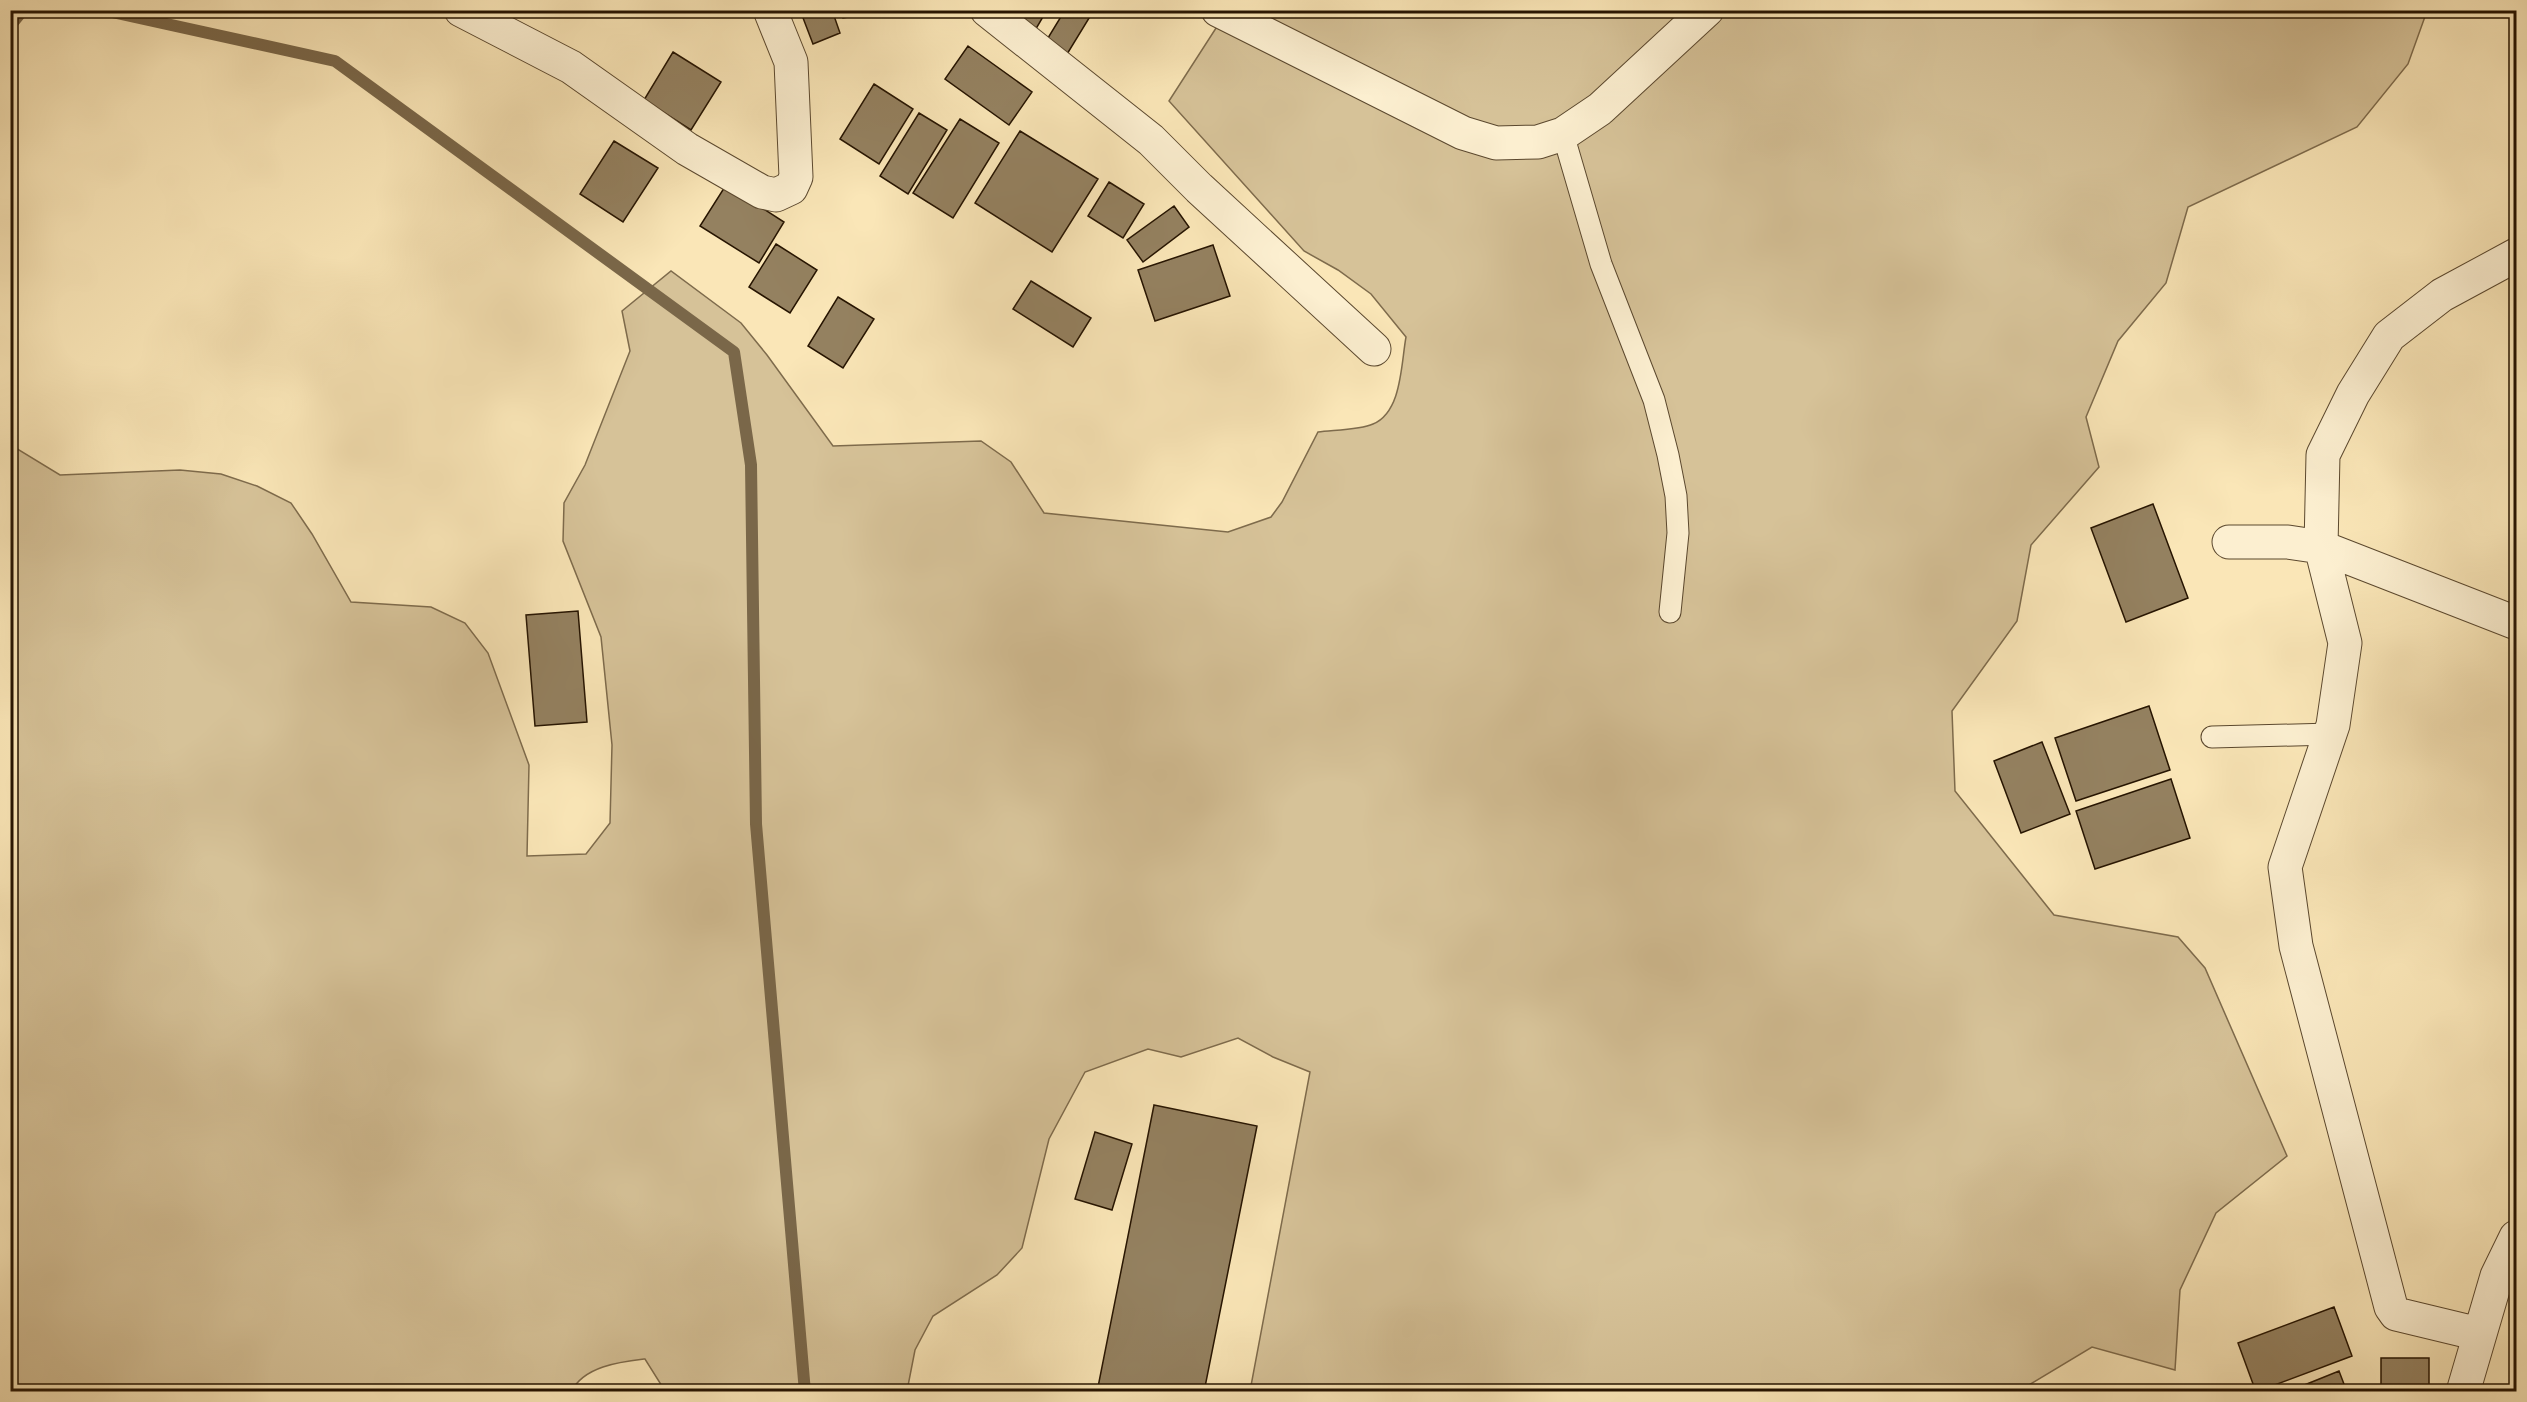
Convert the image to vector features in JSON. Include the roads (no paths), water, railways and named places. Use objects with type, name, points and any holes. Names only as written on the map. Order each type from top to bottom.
[{"type":"street","points":[[461,10],[571,67],[687,149],[762,192],[776,195],[791,188],[796,177],[791,62],[770,10]]},
{"type":"street","points":[[987,10],[1151,141],[1374,349]]},
{"type":"street","points":[[1218,10],[1463,133],[1496,143],[1538,142],[1563,134],[1600,109],[1707,10]]},
{"type":"street","points":[[2479,1334],[2396,1314],[2391,1307],[2296,946],[2285,867],[2331,734],[2345,643],[2321,547],[2323,454],[2353,394],[2389,336],[2442,295],[2517,255]]},
{"type":"street","points":[[2229,542],[2288,542],[2321,547],[2517,623]]},
{"type":"street","points":[[2463,1392],[2497,1276],[2517,1237]]},
{"type":"lane","points":[[1563,134],[1601,264],[1654,400],[1668,455],[1676,496],[1678,533],[1670,612]]},
{"type":"lane","points":[[2212,736],[2331,734]]},
{"type":"waterway","points":[[10,26],[23,10]]},
{"type":"waterway","points":[[103,10],[335,61],[734,352],[751,465],[756,824],[805,1392]]}]
